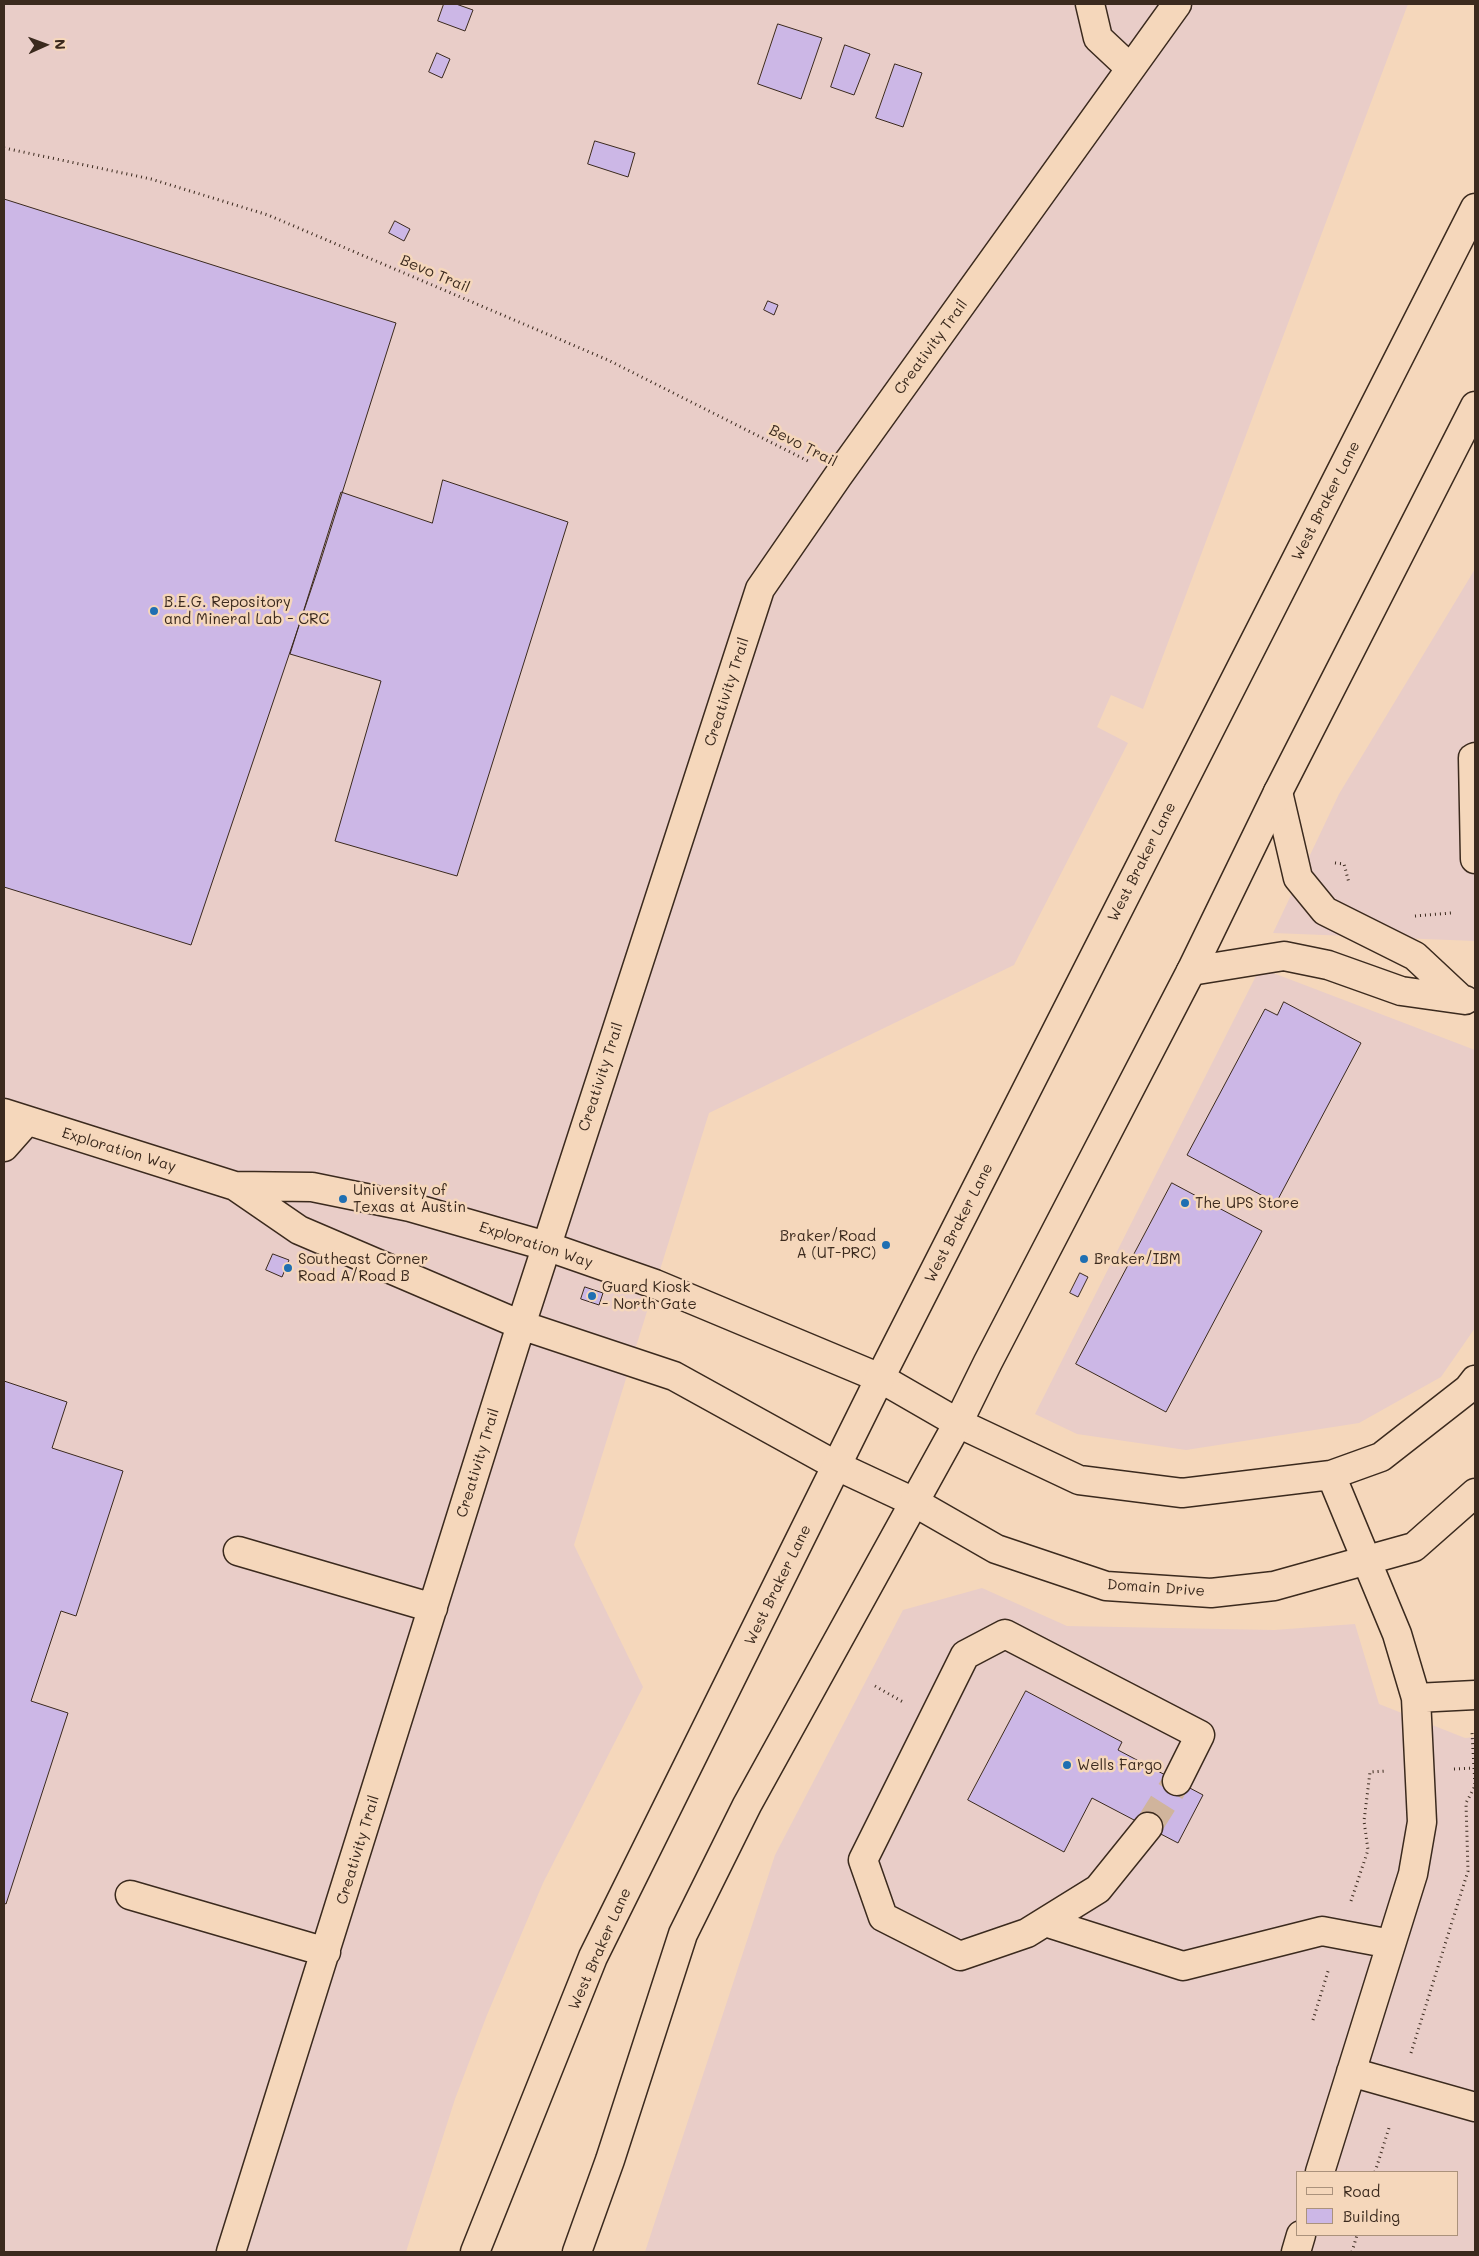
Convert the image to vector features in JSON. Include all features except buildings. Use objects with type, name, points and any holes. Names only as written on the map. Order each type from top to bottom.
[{"type":"street","points":[[1090,4],[1098,38],[1130,68]]},
{"type":"street","name":"Creativity Trail","points":[[231,2252],[546,1246],[760,589],[838,476],[1176,4]]},
{"type":"street","name":"West Braker Lane","points":[[475,2252],[593,1957],[880,1378],[1475,208]]},
{"type":"street","points":[[577,2252],[610,2160],[683,1934],[747,1805],[958,1423],[1191,971],[1278,792],[1475,406]]},
{"type":"street","points":[[1475,757],[1473,758],[1475,859]]},
{"type":"street","points":[[1278,792],[1298,878],[1325,911],[1415,956],[1468,1001]]},
{"type":"street","points":[[1191,971],[1284,956],[1328,966],[1402,990],[1468,1001]]},
{"type":"street","points":[[4,1147],[16,1117]]},
{"type":"street","name":"Exploration Way","points":[[16,1117],[235,1186],[312,1187],[410,1206],[546,1246],[706,1304],[880,1378]]},
{"type":"street","name":"Exploration Way","points":[[235,1186],[299,1230],[521,1325],[674,1376],[836,1466]]},
{"type":"street","points":[[880,1378],[958,1423],[1079,1480],[1182,1493],[1331,1475],[1381,1457],[1468,1389],[1475,1380]]},
{"type":"street","name":"Domain Drive","points":[[836,1466],[914,1502],[996,1549],[1106,1586],[1211,1593],[1274,1586],[1414,1547],[1475,1493]]},
{"type":"street","points":[[1320,2171],[1413,1874],[1422,1822],[1416,1698],[1397,1634],[1331,1475]]},
{"type":"street","points":[[238,1551],[433,1608]]},
{"type":"street","points":[[1148,1827],[1098,1889],[1027,1933],[960,1956],[884,1917],[863,1860],[965,1655],[1005,1634],[1200,1735],[1177,1781]]},
{"type":"street","points":[[1416,1698],[1475,1694]]},
{"type":"street","points":[[130,1894],[326,1952]]},
{"type":"street","points":[[1045,1922],[1183,1966],[1322,1931],[1391,1944]]},
{"type":"street","points":[[1351,2072],[1475,2107]]},
{"type":"street","points":[[1296,2252],[1301,2236]]},
{"type":"path","name":"Bevo Trail","points":[[4,148],[151,179],[268,215],[608,360],[838,476]]},
{"type":"path","points":[[875,1686],[909,1706]]},
{"type":"path","points":[[1408,2061],[1468,1871],[1466,1803],[1475,1786],[1471,1732]]},
{"type":"path","points":[[1445,1769],[1474,1768]]},
{"type":"path","points":[[1350,1905],[1368,1850],[1364,1821],[1370,1772],[1390,1771]]},
{"type":"path","points":[[1313,2020],[1331,1962]]},
{"type":"path","points":[[1376,2171],[1388,2128]]},
{"type":"path","points":[[1352,2252],[1357,2236]]},
{"type":"shaded area","name":"University of Texas at Austin","points":[[4,4],[1408,4],[1143,709],[1111,695],[1097,727],[1128,743],[1014,965],[709,1113],[574,1545],[643,1687],[543,1883],[487,2015],[455,2099],[406,2252],[4,2252]]},
{"type":"shaded area","points":[[1475,569],[1475,941],[1273,933],[1339,794]]},
{"type":"shaded area","points":[[1260,968],[1475,1050],[1475,1328],[1441,1377],[1359,1423],[1186,1450],[1077,1434],[1035,1414]]},
{"type":"shaded area","points":[[982,1588],[1067,1626],[1274,1630],[1355,1624],[1379,1704],[1465,1738],[1475,1737],[1475,2252],[645,2252],[775,1855],[903,1610]]},
{"type":"tunnel","points":[[1148,1827],[1177,1781]]},
{"type":"place","name":"B.E.G. Repository and Mineral Lab - CRC","points":[[154,611]]},
{"type":"place","name":"University of Texas at Austin","points":[[343,1199]]},
{"type":"place","name":"The UPS Store","points":[[1185,1203]]},
{"type":"place","name":"Braker/Road A (UT-PRC)","points":[[886,1245]]},
{"type":"place","name":"Braker/IBM","points":[[1084,1259]]},
{"type":"place","name":"Southeast Corner Road A/Road B","points":[[288,1268]]},
{"type":"place","name":"Guard Kiosk - North Gate","points":[[592,1296]]},
{"type":"place","name":"Wells Fargo","points":[[1067,1765]]}]
